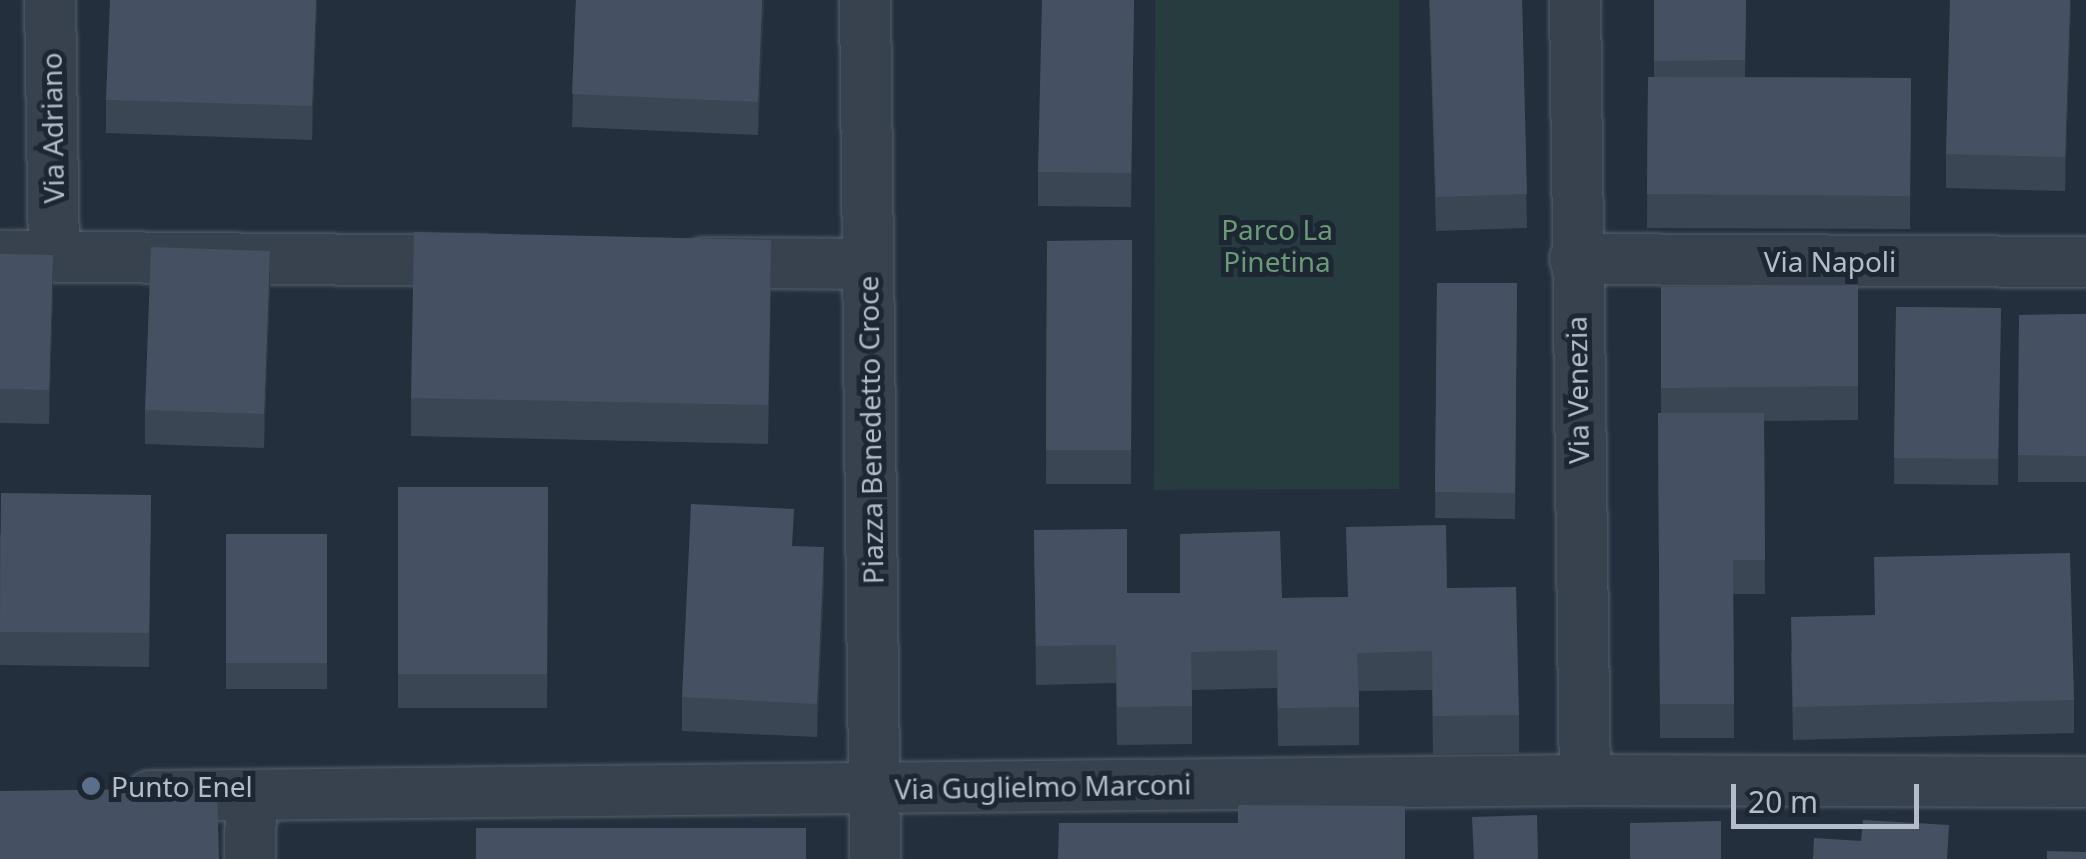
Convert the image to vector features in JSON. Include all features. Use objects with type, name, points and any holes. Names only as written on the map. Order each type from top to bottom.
[{"type":"street","name":"Via Adriano","points":[[50,0],[54,257]]},
{"type":"street","name":"Piazza Benedetto Croce","points":[[865,0],[875,859]]},
{"type":"street","name":"Via Venezia","points":[[1575,0],[1574,259],[1585,780]]},
{"type":"street","points":[[0,256],[534,261]]},
{"type":"street","name":"Via Napoli","points":[[1574,259],[2086,262]]},
{"type":"street","points":[[654,262],[868,264]]},
{"type":"street","name":"Via Guglielmo Marconi","points":[[96,796],[1585,780],[2086,782]]},
{"type":"street","points":[[250,796],[250,859]]},
{"type":"green space","name":"Parco La Pinetina","points":[[1155,0],[1399,0],[1399,489],[1154,490]]},
{"type":"building","points":[[110,0],[316,0],[312,106],[106,100]]},
{"type":"building","points":[[576,0],[762,0],[758,102],[572,94]]},
{"type":"building","points":[[1042,0],[1134,0],[1131,173],[1038,172]]},
{"type":"building","points":[[1430,0],[1522,0],[1527,194],[1436,197]]},
{"type":"building","points":[[1654,0],[1746,0],[1745,60],[1654,61]]},
{"type":"building","points":[[1950,0],[2070,0],[2065,157],[1946,154]]},
{"type":"building","points":[[1648,77],[1911,78],[1910,196],[1647,194]]},
{"type":"building","points":[[414,232],[771,240],[768,405],[411,398]]},
{"type":"building","points":[[1132,240],[1131,450],[1046,450],[1047,241]]},
{"type":"building","points":[[151,247],[270,251],[264,414],[145,410]]},
{"type":"building","points":[[0,254],[53,255],[49,390],[0,389]]},
{"type":"building","points":[[1437,283],[1517,283],[1515,493],[1435,492]]},
{"type":"building","points":[[1858,285],[1858,386],[1661,388],[1661,287]]},
{"type":"building","points":[[1896,307],[2001,308],[1998,459],[1894,458]]},
{"type":"building","points":[[2086,314],[2086,456],[2018,455],[2019,315]]},
{"type":"building","points":[[1658,413],[1764,413],[1765,560],[1733,560],[1734,704],[1660,704]]},
{"type":"building","points":[[398,487],[548,487],[547,674],[398,674]]},
{"type":"building","points":[[1,493],[151,495],[149,633],[0,632]]},
{"type":"building","points":[[691,504],[794,509],[792,546],[824,547],[817,704],[682,697]]},
{"type":"building","points":[[1446,525],[1447,588],[1516,587],[1519,715],[1433,716],[1432,651],[1357,653],[1359,707],[1278,708],[1277,650],[1191,652],[1192,706],[1117,707],[1116,645],[1036,646],[1034,530],[1127,529],[1127,593],[1180,593],[1180,534],[1280,531],[1282,598],[1348,597],[1346,527]]},
{"type":"building","points":[[226,534],[327,534],[327,663],[226,663]]},
{"type":"building","points":[[2070,553],[2074,700],[1793,707],[1791,617],[1875,615],[1874,557]]},
{"type":"building","points":[[217,788],[219,859],[0,859],[0,791]]},
{"type":"building","points":[[1238,805],[1405,806],[1405,859],[1058,859],[1059,823],[1238,823]]},
{"type":"building","points":[[1537,815],[1538,859],[1474,859],[1472,817]]},
{"type":"building","points":[[1863,820],[1949,825],[1947,859],[1813,859],[1814,838],[1861,841]]},
{"type":"building","points":[[1721,821],[1721,859],[1630,859],[1630,823]]},
{"type":"building","points":[[476,828],[806,828],[806,859],[476,859]]},
{"type":"building","points":[[2047,851],[2086,852],[2086,859],[2047,859]]},
{"type":"place","name":"Punto Enel","points":[[91,786]]}]
